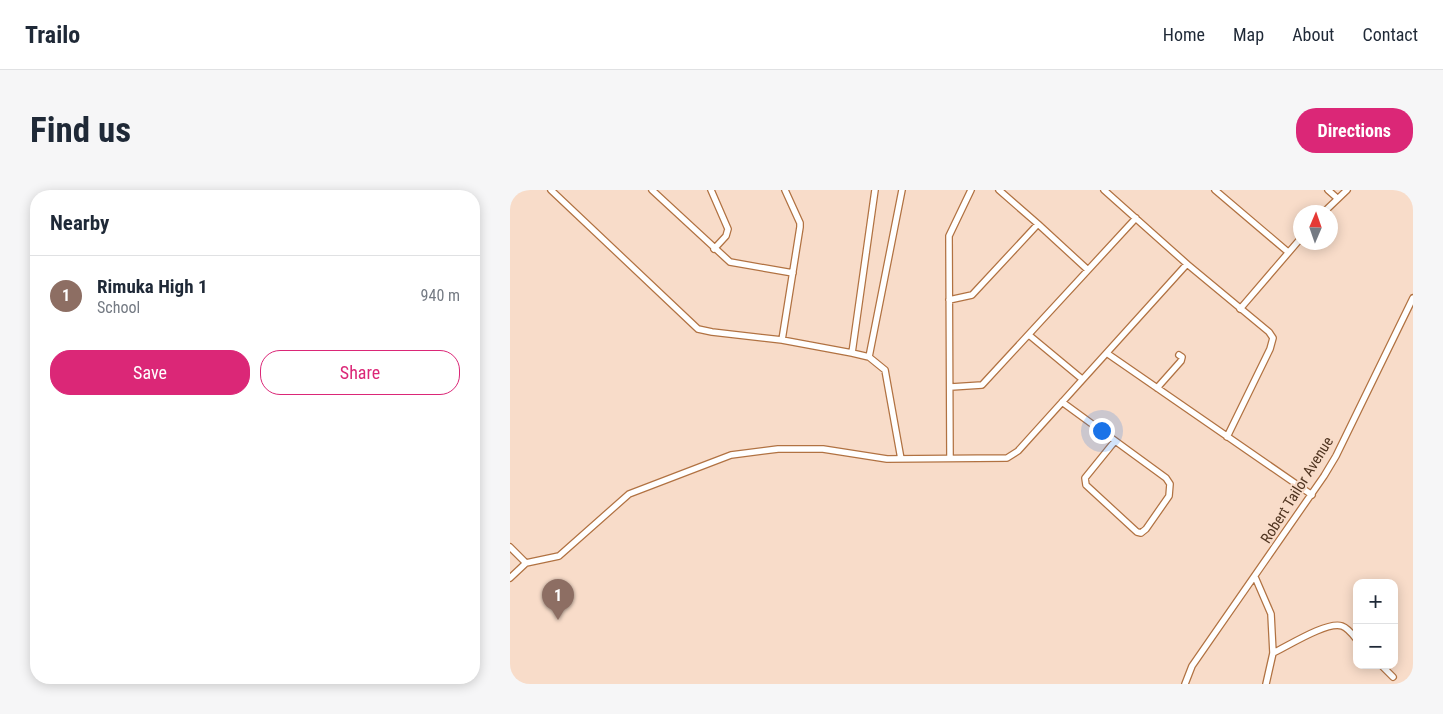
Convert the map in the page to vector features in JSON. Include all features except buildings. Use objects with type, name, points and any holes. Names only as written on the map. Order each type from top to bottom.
[{"type":"street","points":[[551,190],[698,329],[782,340],[869,357],[885,370],[901,459]]},
{"type":"street","points":[[652,190],[726,260],[733,263],[793,273]]},
{"type":"street","points":[[711,190],[728,229],[726,236],[714,249]]},
{"type":"street","points":[[782,340],[800,224],[785,190]]},
{"type":"street","points":[[852,353],[875,190]]},
{"type":"street","points":[[869,357],[902,190]]},
{"type":"street","points":[[950,458],[949,236],[971,190]]},
{"type":"street","points":[[999,190],[1088,270]]},
{"type":"street","points":[[1104,190],[1187,264],[1269,332],[1273,338],[1272,344],[1227,437]]},
{"type":"street","points":[[1215,190],[1288,252]]},
{"type":"street","points":[[1328,190],[1337,198]]},
{"type":"street","points":[[1330,205],[1347,190]]},
{"type":"street","points":[[951,387],[982,385],[1136,218]]},
{"type":"street","points":[[949,300],[972,294],[1038,224]]},
{"type":"street","points":[[1240,309],[1293,246]]},
{"type":"street","points":[[510,578],[526,563],[559,556],[629,494],[731,455],[778,449],[823,448],[870,457],[901,459],[1007,458],[1018,451],[1082,378],[1108,354],[1187,264]]},
{"type":"street","name":"Robert Tailor Avenue","points":[[1185,684],[1192,666],[1312,495],[1336,456],[1413,298]]},
{"type":"street","points":[[1029,335],[1082,378]]},
{"type":"street","points":[[1108,354],[1312,495]]},
{"type":"street","points":[[1157,388],[1181,362],[1182,357],[1179,354]]},
{"type":"street","points":[[1062,402],[1166,478],[1170,484],[1170,496],[1141,533],[1086,485],[1085,478],[1115,441]]},
{"type":"street","points":[[510,547],[526,563]]},
{"type":"street","points":[[1255,577],[1270,609],[1272,653],[1266,684]]},
{"type":"street","points":[[1272,653],[1311,634],[1337,625],[1344,627],[1353,636]]},
{"type":"street","points":[[1386,669],[1393,677]]},
{"type":"place","name":"Rimuka High 1","points":[[558,620]]}]
